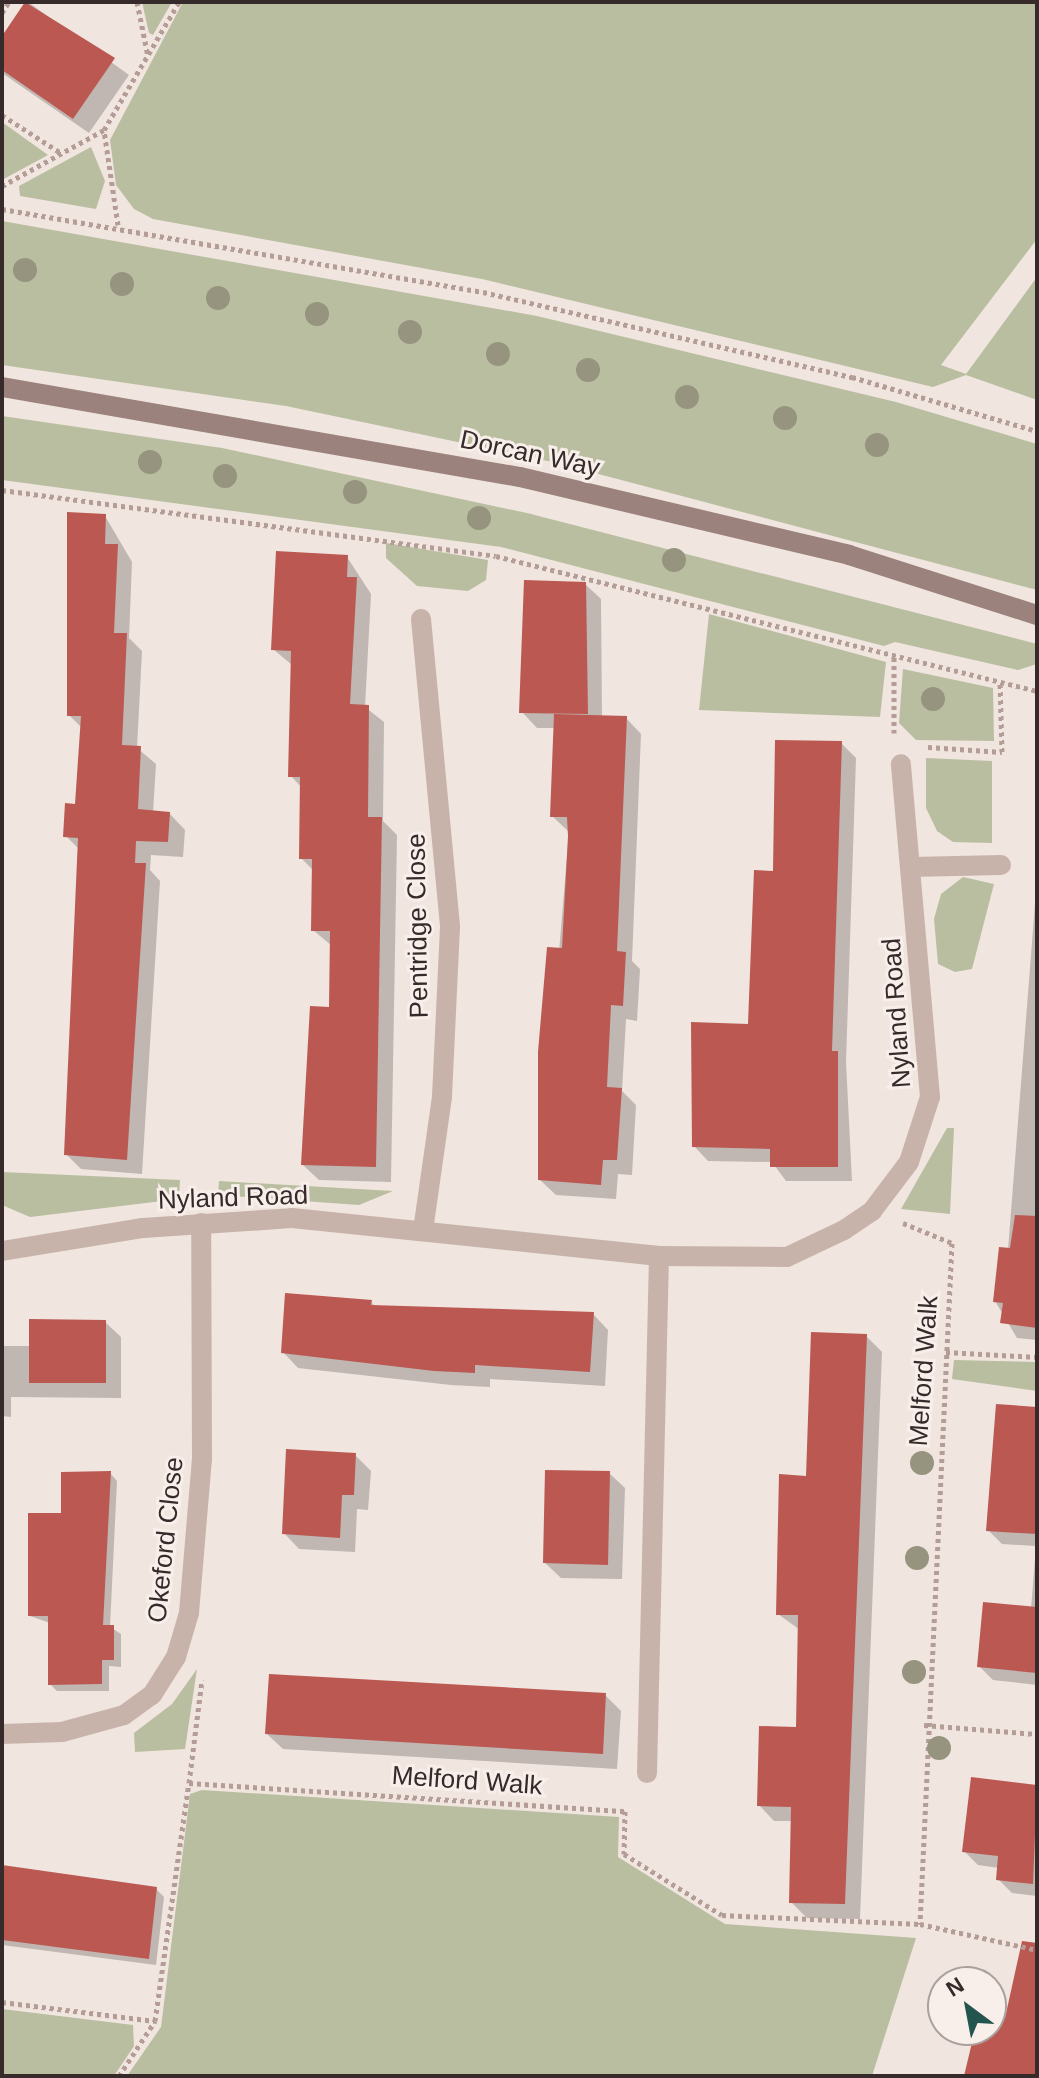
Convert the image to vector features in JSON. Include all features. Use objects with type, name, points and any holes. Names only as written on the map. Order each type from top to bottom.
[{"type":"main road","name":"Dorcan Way","points":[[2,387],[520,477],[849,555],[1037,615]]},
{"type":"street","name":"Pentridge Close","points":[[421,619],[450,927],[442,1097],[423,1231]]},
{"type":"street","name":"Nyland Road","points":[[2,1251],[201,1223],[292,1218],[659,1256],[787,1257],[872,1211],[909,1162],[930,1097],[899,755]]},
{"type":"street","points":[[911,867],[1001,865]]},
{"type":"street","name":"Okeford Close","points":[[2,1734],[62,1732],[124,1715],[152,1695],[183,1638],[202,1459],[201,1223]]},
{"type":"street","points":[[647,1773],[659,1256]]},
{"type":"path","points":[[2,13],[9,2]]},
{"type":"path","points":[[137,2],[148,56]]},
{"type":"path","points":[[2,186],[104,130],[179,2]]},
{"type":"path","points":[[2,115],[61,153]]},
{"type":"path","points":[[104,130],[118,225]]},
{"type":"path","points":[[2,209],[118,225],[594,317],[852,377],[1037,431]]},
{"type":"path","points":[[2,490],[496,556],[1037,691]]},
{"type":"path","points":[[894,654],[899,755],[1002,752],[1000,682]]},
{"type":"path","points":[[1029,688],[1037,685]]},
{"type":"path","name":"Melford Walk","points":[[872,1211],[952,1243],[924,1725],[920,1924]]},
{"type":"path","points":[[946,1352],[1037,1357]]},
{"type":"path","points":[[119,2076],[155,2021],[203,1667],[183,1638]]},
{"type":"path","points":[[924,1725],[1037,1734]]},
{"type":"path","name":"Melford Walk","points":[[189,1783],[625,1811],[624,1854],[722,1915],[920,1924],[1037,1950]]},
{"type":"path","points":[[2,2002],[155,2021]]},
{"type":"green space","points":[[142,2],[172,2],[153,35],[149,33]]},
{"type":"green space","points":[[183,2],[1037,2],[1037,239],[941,365],[966,374],[1037,277],[1037,400],[966,375],[933,387],[482,279],[153,219],[134,209],[116,185],[110,140]]},
{"type":"green space","points":[[2,122],[48,155],[2,180]]},
{"type":"green space","points":[[91,147],[105,181],[96,209],[20,196],[19,186]]},
{"type":"green space","points":[[2,221],[537,316],[896,402],[1037,444],[1037,590],[557,463],[286,406],[2,365]]},
{"type":"green space","points":[[2,416],[222,448],[527,513],[1037,644],[1037,664],[1018,670],[895,642],[884,646],[501,547],[2,480]]},
{"type":"green space","points":[[386,543],[488,560],[486,580],[468,591],[417,586],[386,558]]},
{"type":"green space","points":[[709,614],[886,662],[880,717],[699,710]]},
{"type":"green space","points":[[903,669],[993,688],[994,741],[916,740],[899,723]]},
{"type":"green space","points":[[926,758],[992,761],[992,843],[953,842],[937,831],[926,808]]},
{"type":"green space","points":[[963,877],[994,884],[972,969],[955,972],[938,964],[934,919],[941,894]]},
{"type":"green space","points":[[947,1128],[954,1128],[950,1214],[901,1209]]},
{"type":"green space","points":[[2,1172],[180,1180],[179,1199],[30,1217],[2,1205]]},
{"type":"green space","points":[[219,1181],[393,1191],[359,1205],[218,1195]]},
{"type":"green space","points":[[954,1360],[1037,1362],[1037,1391],[952,1379]]},
{"type":"green space","points":[[197,1669],[185,1749],[135,1752],[134,1733],[172,1704]]},
{"type":"green space","points":[[202,1790],[619,1817],[618,1857],[725,1924],[916,1938],[872,2076],[127,2076],[161,2027],[190,1794]]},
{"type":"green space","points":[[2,2009],[133,2025],[134,2046],[114,2076],[2,2076]]},
{"type":"building","points":[[25,2],[115,58],[73,119],[2,70],[2,36]]},
{"type":"building","points":[[67,512],[106,514],[105,544],[118,544],[114,633],[127,633],[122,745],[141,746],[138,809],[170,812],[168,842],[136,841],[135,863],[146,863],[127,1160],[64,1155],[78,838],[63,837],[65,803],[75,804],[81,716],[67,716]]},
{"type":"building","points":[[276,551],[348,555],[347,577],[357,577],[350,704],[369,705],[368,817],[382,817],[376,1167],[301,1165],[310,1006],[329,1007],[330,931],[311,931],[312,859],[299,859],[300,777],[288,777],[291,651],[271,650]]},
{"type":"building","points":[[524,580],[586,582],[588,714],[519,713]]},
{"type":"building","points":[[554,714],[627,716],[617,951],[626,952],[623,1006],[611,1005],[607,1087],[622,1088],[617,1160],[603,1160],[601,1185],[538,1180],[538,1052],[547,947],[562,948],[568,836],[567,817],[550,817]]},
{"type":"building","points":[[775,740],[842,741],[832,1051],[838,1051],[838,1167],[770,1167],[770,1149],[692,1147],[691,1022],[748,1024],[754,870],[773,871]]},
{"type":"building","points":[[1015,1215],[1037,1216],[1037,1328],[1000,1323],[1003,1303],[993,1302],[999,1247],[1010,1248]]},
{"type":"building","points":[[285,1293],[372,1300],[371,1305],[594,1312],[590,1372],[475,1365],[475,1373],[434,1371],[281,1353]]},
{"type":"building","points":[[29,1319],[106,1320],[106,1383],[29,1383]]},
{"type":"building","points":[[811,1332],[867,1334],[845,1904],[789,1903],[791,1807],[757,1806],[759,1726],[796,1727],[798,1615],[776,1615],[779,1474],[806,1476]]},
{"type":"building","points":[[996,1404],[1037,1407],[1037,1534],[986,1531]]},
{"type":"building","points":[[286,1449],[356,1453],[354,1495],[342,1495],[340,1538],[282,1534]]},
{"type":"building","points":[[545,1470],[610,1471],[608,1565],[543,1563]]},
{"type":"building","points":[[111,1471],[103,1625],[114,1625],[114,1660],[102,1660],[102,1684],[48,1685],[48,1616],[28,1616],[28,1513],[61,1513],[61,1472]]},
{"type":"building","points":[[983,1602],[1037,1607],[1037,1673],[977,1667]]},
{"type":"building","points":[[269,1674],[606,1693],[603,1754],[265,1734]]},
{"type":"building","points":[[971,1777],[1037,1785],[1033,1884],[996,1880],[998,1856],[962,1852]]},
{"type":"building","points":[[2,1865],[157,1887],[149,1959],[2,1940]]},
{"type":"building","points":[[1022,1941],[1037,1943],[1037,2076],[964,2076],[971,2046],[1007,2046],[1007,2009]]}]
